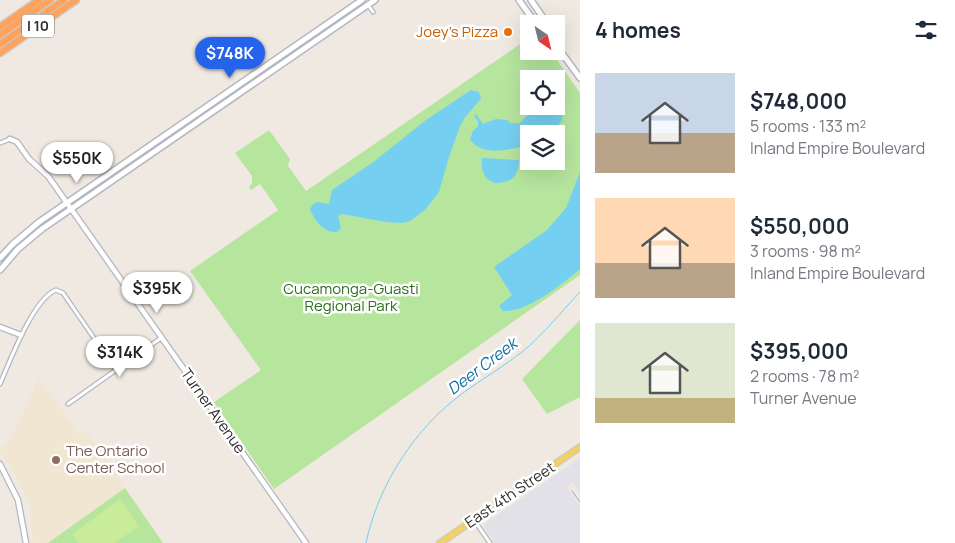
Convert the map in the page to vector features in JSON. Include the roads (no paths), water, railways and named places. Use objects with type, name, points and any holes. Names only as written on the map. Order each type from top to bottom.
[{"type":"highway","name":"I 10","points":[[0,27],[39,0]]},
{"type":"highway","points":[[0,35],[50,0]]},
{"type":"highway","points":[[0,44],[64,0]]},
{"type":"highway","name":"I 10","points":[[0,52],[76,0]]},
{"type":"main road","points":[[0,258],[31,229],[67,203],[362,0]]},
{"type":"main road","points":[[0,270],[31,238],[71,209],[375,0]]},
{"type":"main road","points":[[518,0],[529,15]]},
{"type":"main road","points":[[531,0],[541,15]]},
{"type":"main road","points":[[565,57],[580,78]]},
{"type":"main road","name":"East 4th Street","points":[[440,543],[580,447]]},
{"type":"street","points":[[368,5],[373,12]]},
{"type":"street","name":"Turner Avenue","points":[[10,139],[17,142],[28,159],[43,170],[306,543]]},
{"type":"street","points":[[0,143],[10,139]]},
{"type":"street","points":[[0,384],[21,335],[39,305],[50,293],[60,290],[116,370]]},
{"type":"street","points":[[0,327],[21,335]]},
{"type":"street","points":[[68,404],[161,338]]},
{"type":"street","points":[[0,464],[18,500],[26,543]]},
{"type":"street","points":[[474,520],[490,543]]},
{"type":"water","points":[[471,90],[479,92],[481,99],[465,117],[460,126],[439,192],[425,210],[410,221],[401,223],[342,214],[338,216],[341,228],[337,232],[324,228],[317,221],[310,209],[313,204],[318,202],[329,204],[332,190],[372,163],[426,120]]},
{"type":"water","points":[[476,114],[483,124],[496,119],[507,120],[510,123],[520,123],[528,115],[562,115],[563,117],[559,125],[520,125],[520,147],[513,149],[488,150],[475,145],[470,139],[473,131],[478,126],[478,121],[474,116]]},
{"type":"water","points":[[482,158],[519,160],[517,171],[510,180],[495,183],[485,176]]},
{"type":"water","points":[[580,172],[580,269],[533,303],[503,311],[499,306],[512,295],[494,267],[547,230],[566,208]]},
{"type":"waterway","name":"Deer Creek","points":[[366,543],[379,500],[389,479],[401,459],[429,423],[463,393],[522,352],[545,331],[580,292]]},
{"type":"railway","points":[[572,491],[580,502]]},
{"type":"place","name":"Joey's Pizza","points":[[508,32]]},
{"type":"place","name":"The Ontario Center School","points":[[56,460]]},
{"type":"park label","name":"Cucamonga-Guasti Regional Park","points":[[351,298]]}]
